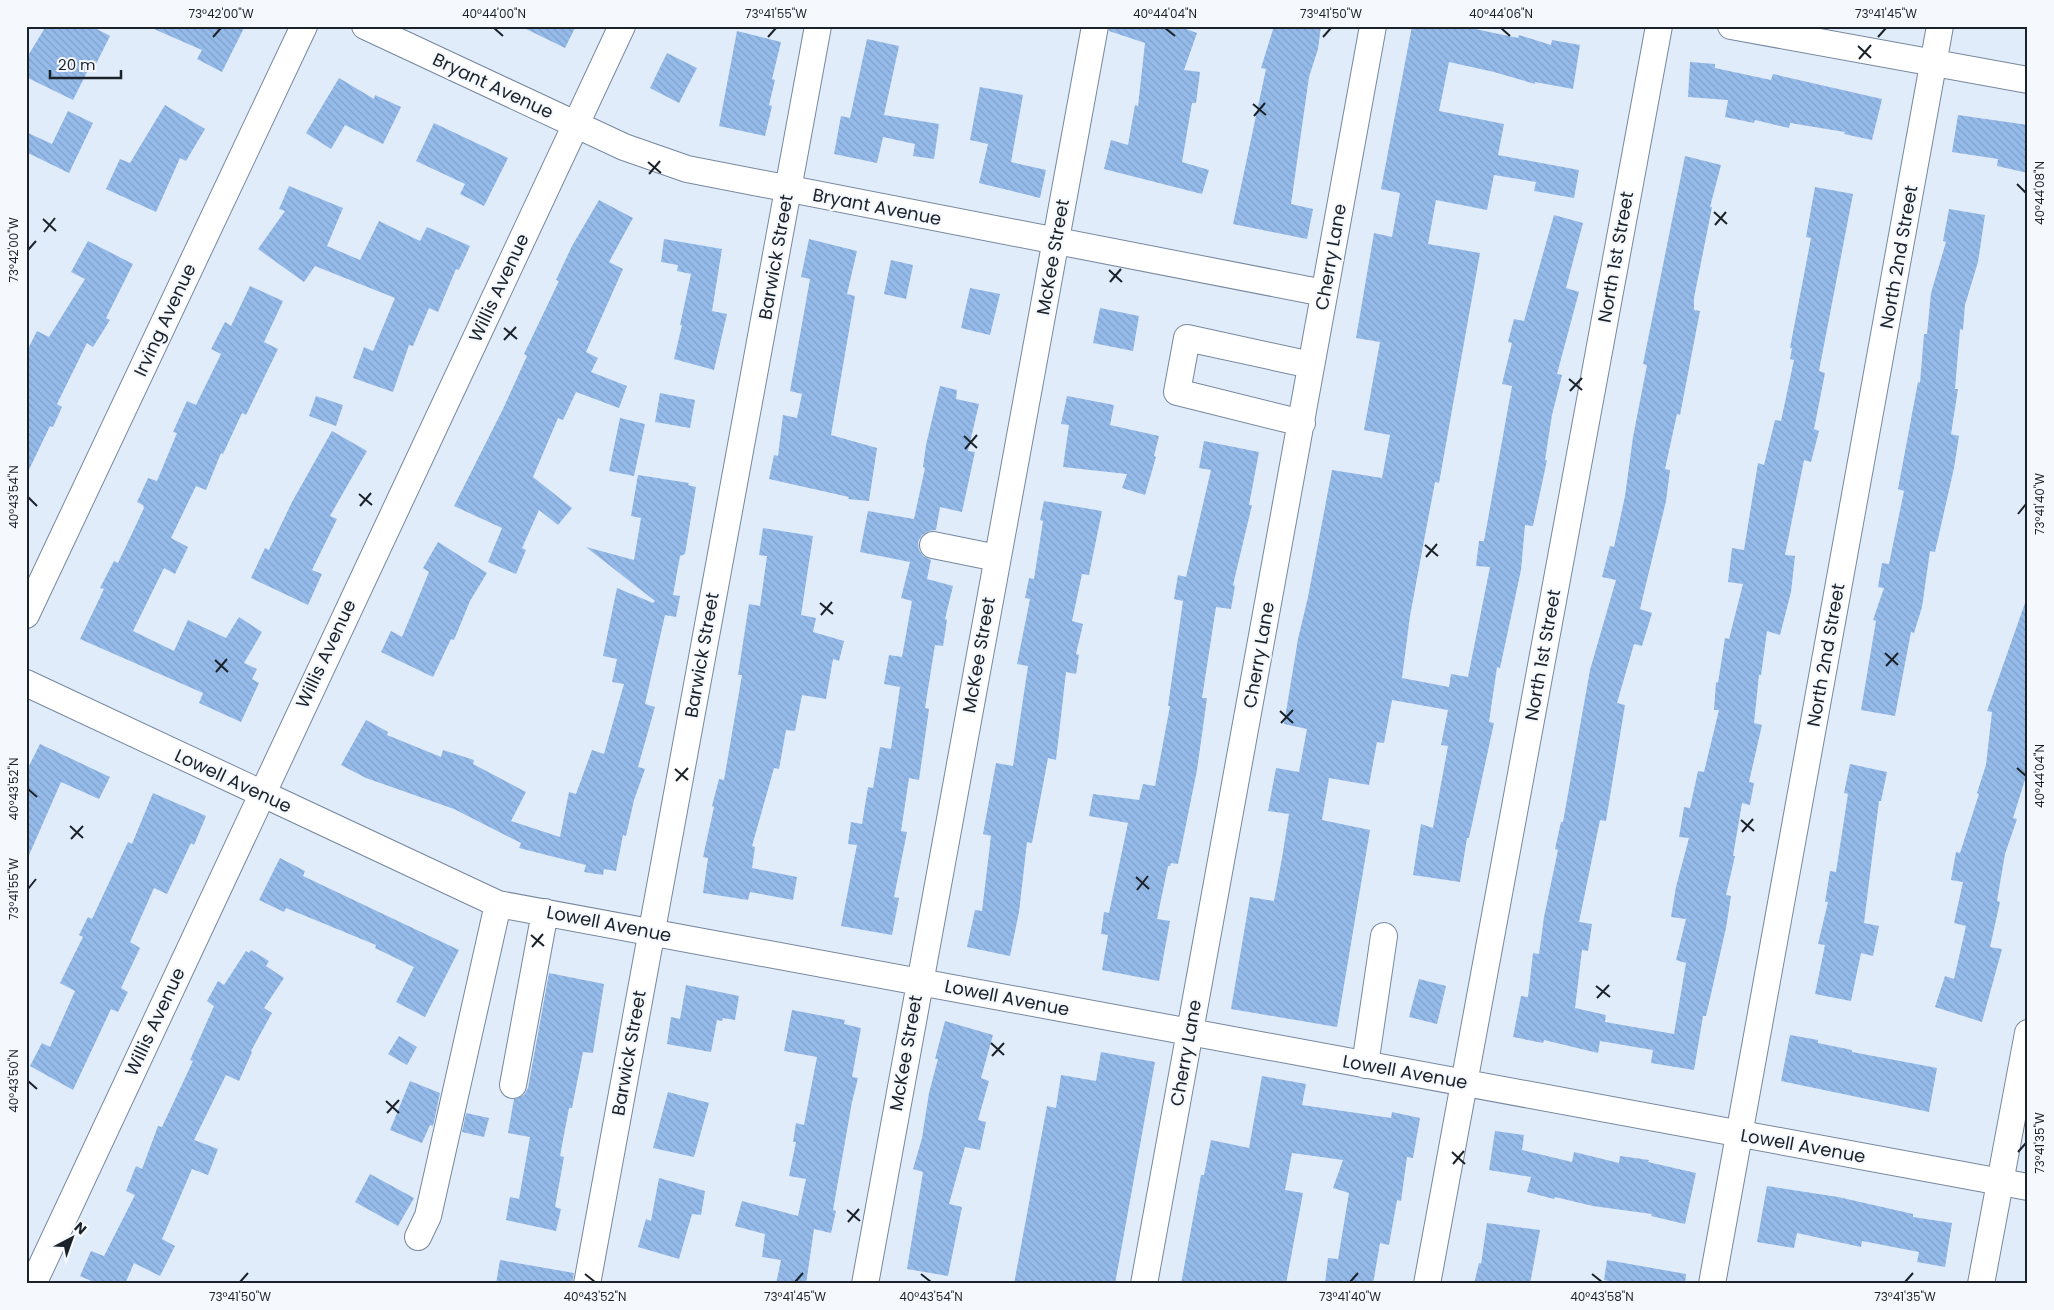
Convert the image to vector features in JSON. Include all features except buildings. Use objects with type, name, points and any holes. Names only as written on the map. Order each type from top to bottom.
[{"type":"street","name":"Irving Avenue","points":[[26,615],[304,26]]},
{"type":"street","name":"Bryant Avenue","points":[[365,26],[624,147],[687,169],[1324,294]]},
{"type":"street","name":"Willis Avenue","points":[[33,1284],[260,794],[622,26]]},
{"type":"street","name":"Barwick Street","points":[[587,1284],[818,26]]},
{"type":"street","name":"McKee Street","points":[[865,1284],[1095,26]]},
{"type":"street","name":"Cherry Lane","points":[[1144,1284],[1373,26]]},
{"type":"street","name":"North 1st Street","points":[[1427,1284],[1659,26]]},
{"type":"street","points":[[1731,26],[2028,80]]},
{"type":"street","name":"North 2nd Street","points":[[1712,1284],[1940,26]]},
{"type":"street","points":[[1302,423],[1178,392],[1186,338],[1311,365]]},
{"type":"street","points":[[934,545],[997,558]]},
{"type":"street","name":"Lowell Avenue","points":[[26,683],[498,904],[2028,1187]]},
{"type":"street","points":[[418,1237],[428,1216],[498,904]]},
{"type":"street","points":[[513,1085],[545,912]]},
{"type":"street","points":[[1365,1065],[1384,936]]},
{"type":"street","points":[[1981,1284],[2028,1033]]}]
